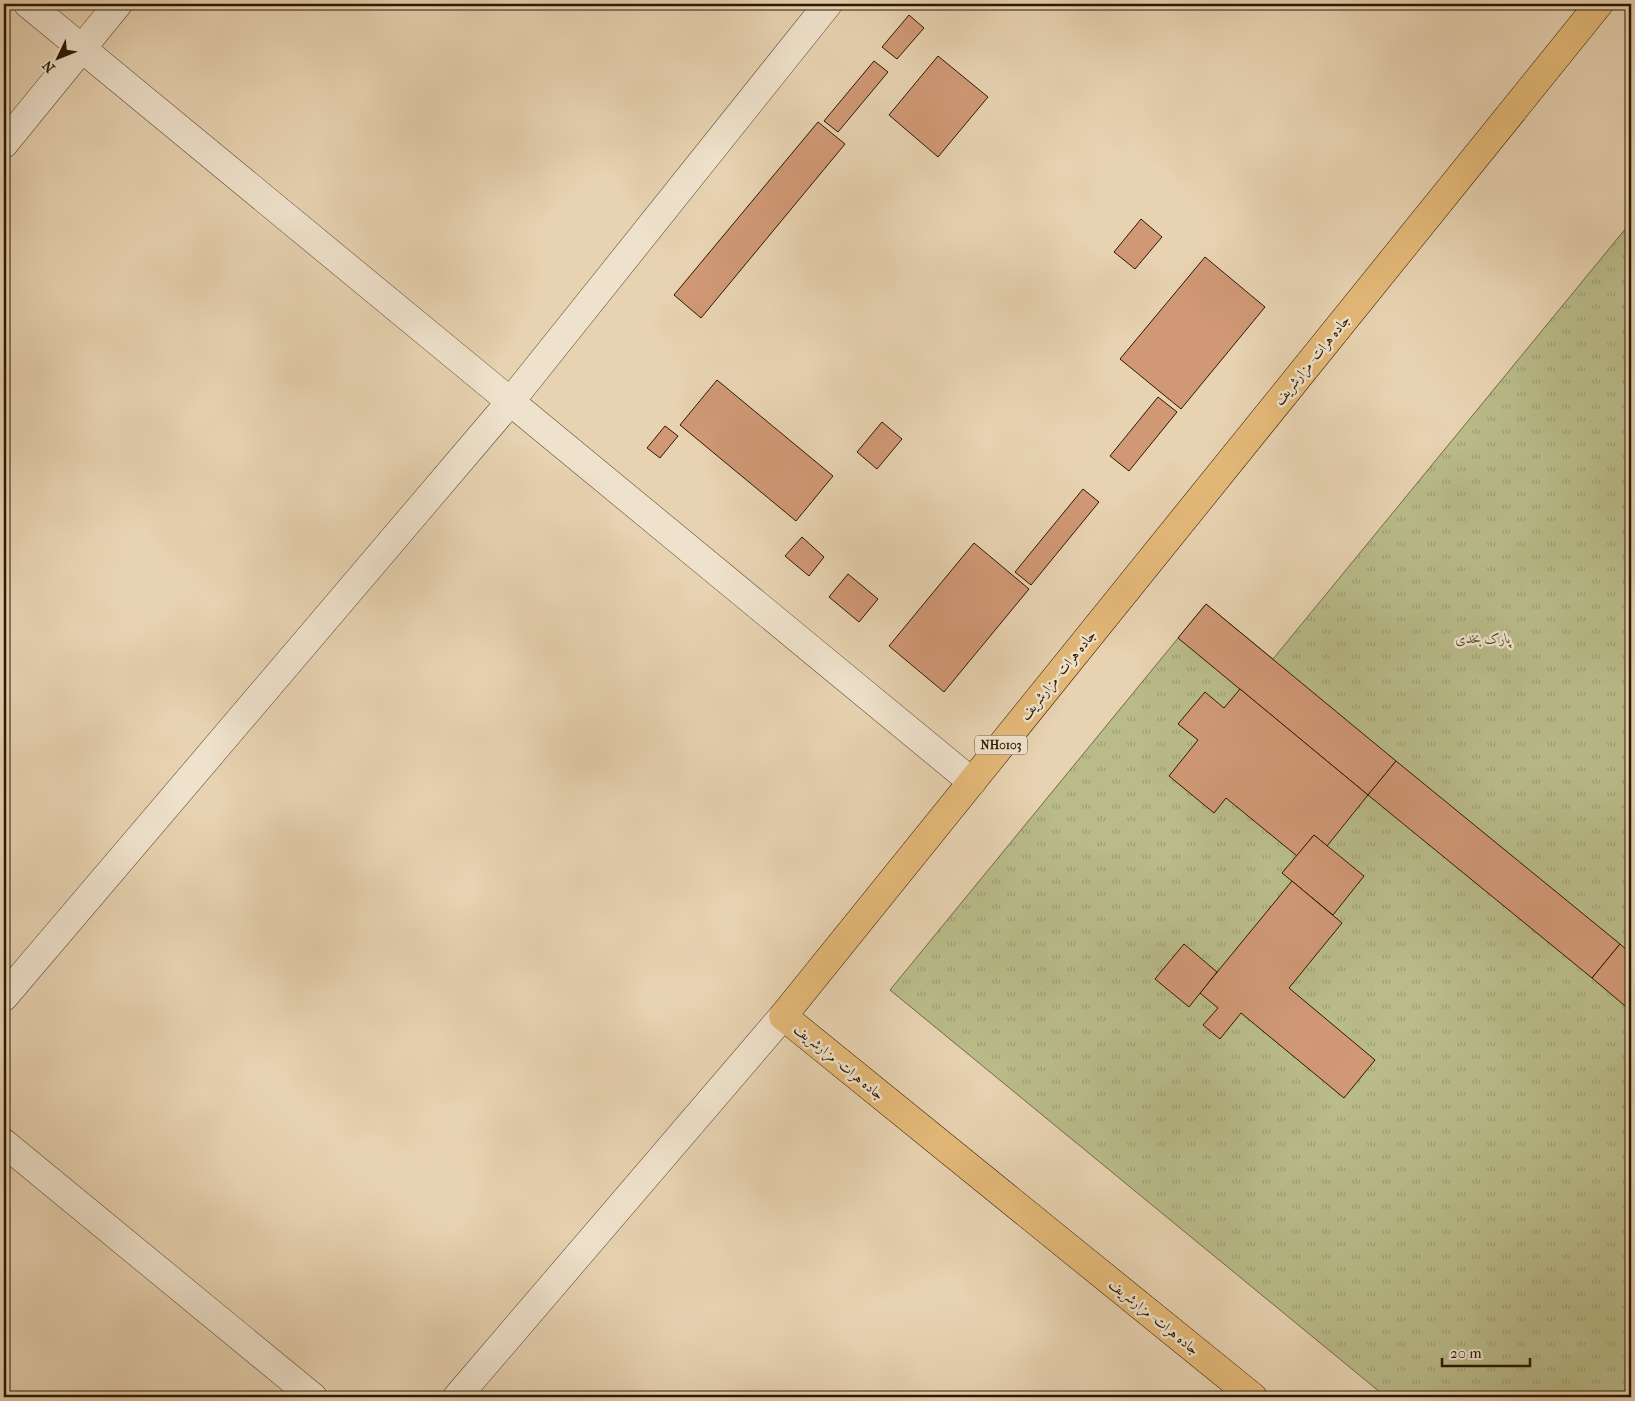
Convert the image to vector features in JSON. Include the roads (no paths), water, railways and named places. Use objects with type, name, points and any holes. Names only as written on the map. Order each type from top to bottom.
[{"type":"highway","name":"جاده هرات- مزارشریف","points":[[1252,1397],[783,1016],[1599,4]]},
{"type":"street","points":[[28,4],[972,782]]},
{"type":"street","points":[[4,144],[118,4]]},
{"type":"street","points":[[4,998],[510,402],[828,4]]},
{"type":"street","points":[[457,1397],[783,1016]]},
{"type":"street","points":[[4,1143],[313,1397]]},
{"type":"park label","name":"پارک بخدی","points":[[1483,638]]}]
